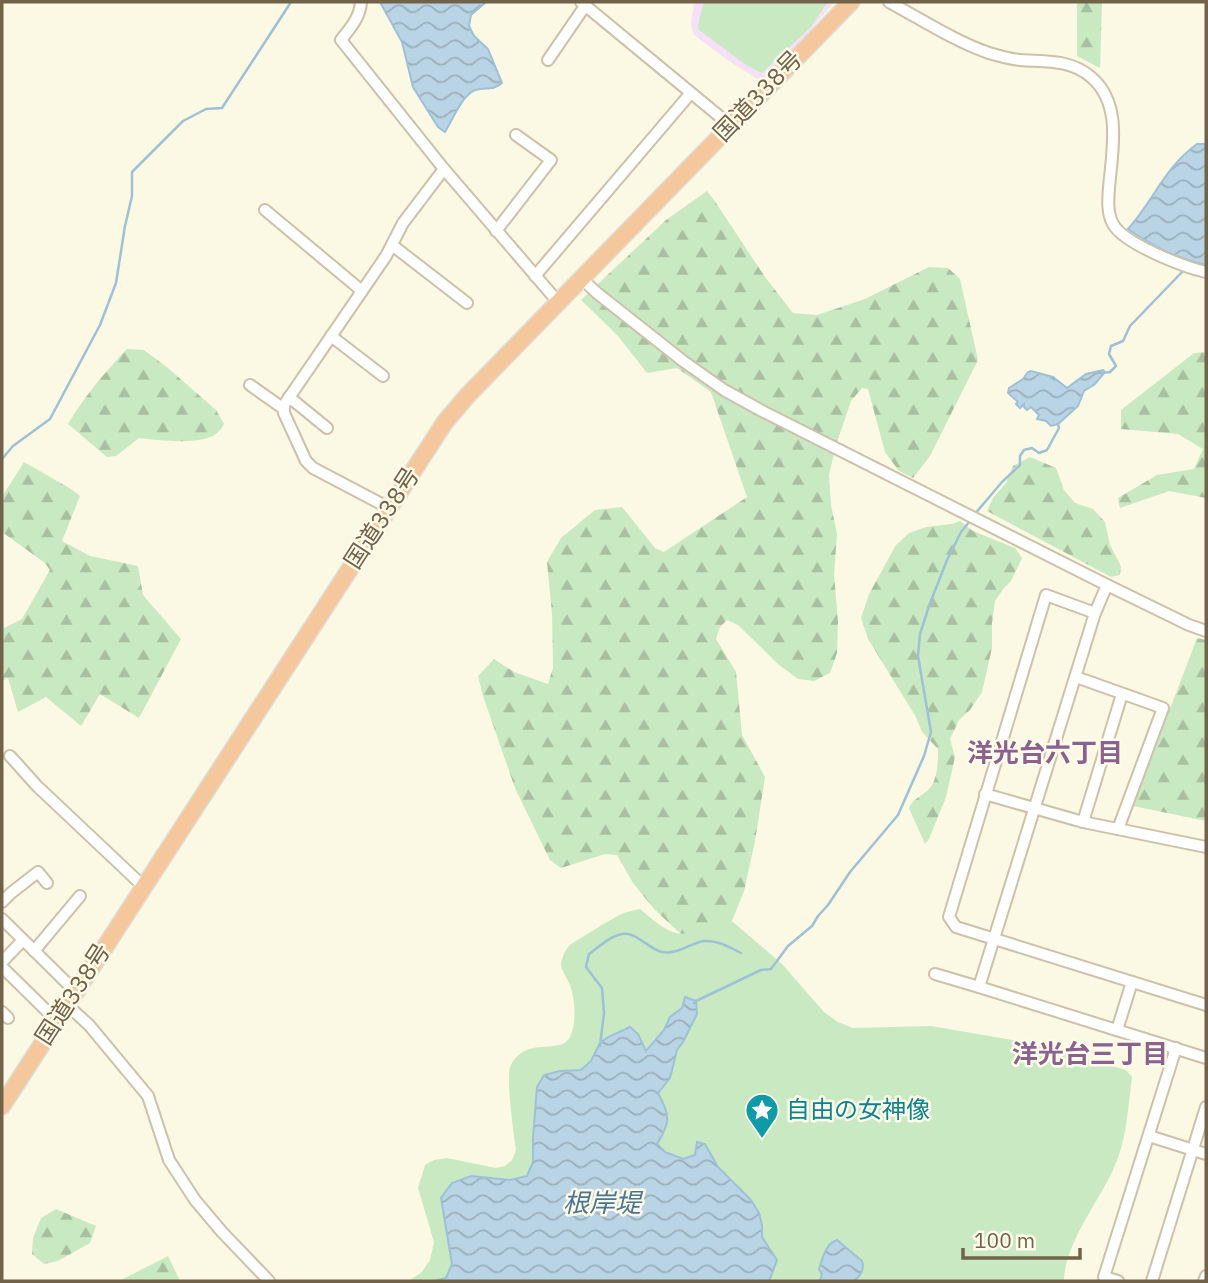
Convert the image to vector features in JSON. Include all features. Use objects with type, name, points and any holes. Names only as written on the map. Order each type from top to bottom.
[{"type":"highway","name":"国道338号","points":[[2,1106],[436,435],[456,409],[558,302],[851,2]]},
{"type":"street","points":[[361,2],[355,22],[341,40],[496,232],[558,302]]},
{"type":"street","points":[[889,2],[983,51],[1018,60],[1060,62],[1072,65],[1093,78],[1106,96],[1113,119],[1108,195],[1111,222],[1125,237],[1142,246],[1182,265],[1206,272]]},
{"type":"street","points":[[548,60],[583,4],[730,125]]},
{"type":"street","points":[[535,276],[690,94]]},
{"type":"street","points":[[496,232],[551,160],[516,135]]},
{"type":"street","points":[[389,508],[313,468],[306,461],[284,413],[284,405],[362,291],[403,223],[444,169]]},
{"type":"street","points":[[265,210],[362,291]]},
{"type":"street","points":[[392,245],[467,303]]},
{"type":"street","points":[[582,279],[683,361],[724,390],[1107,585],[1206,631]]},
{"type":"street","points":[[331,336],[383,376]]},
{"type":"street","points":[[250,385],[284,409]]},
{"type":"street","points":[[289,397],[327,428]]},
{"type":"street","points":[[979,986],[1095,612],[1107,585]]},
{"type":"street","points":[[1095,612],[1046,594],[948,916],[956,927],[1206,1005]]},
{"type":"street","points":[[1076,677],[1163,708],[1118,829]]},
{"type":"street","points":[[1083,822],[1122,694]]},
{"type":"street","points":[[10,756],[47,796],[143,886]]},
{"type":"street","points":[[985,794],[1083,822],[1206,847]]},
{"type":"street","points":[[2,902],[38,872],[47,883]]},
{"type":"street","points":[[34,951],[80,897]]},
{"type":"street","points":[[2,919],[34,951],[89,1026],[148,1096],[169,1160],[195,1200],[269,1281]]},
{"type":"street","points":[[23,940],[2,965],[56,1020]]},
{"type":"street","points":[[935,974],[1206,1058]]},
{"type":"street","points":[[1117,1030],[1132,982]]},
{"type":"street","points":[[1118,1281],[1104,1279],[1175,1048]]},
{"type":"street","points":[[1152,1281],[1206,1107]]},
{"type":"street","points":[[1149,1136],[1206,1154]]},
{"type":"street","points":[[1205,1281],[1206,1276]]},
{"type":"shaded area","points":[[694,2],[834,2],[802,40],[759,80],[694,35],[691,25]]},
{"type":"green space","points":[[704,2],[828,2],[810,28],[762,73],[746,65],[698,29]]},
{"type":"green space","points":[[1077,2],[1102,2],[1100,68],[1077,56]]},
{"type":"green space","points":[[707,191],[765,277],[793,313],[817,315],[865,299],[929,267],[948,268],[960,279],[978,360],[930,456],[913,478],[899,471],[885,452],[868,389],[862,388],[851,401],[829,475],[837,534],[834,574],[838,622],[837,653],[830,673],[814,681],[798,679],[779,665],[738,625],[727,620],[720,627],[716,639],[736,672],[742,735],[765,777],[744,891],[732,921],[716,938],[681,934],[654,909],[633,883],[617,855],[605,854],[561,868],[550,860],[515,788],[478,676],[494,659],[514,672],[548,684],[553,668],[547,562],[561,538],[595,510],[622,507],[655,548],[664,552],[747,497],[711,392],[677,368],[647,373],[618,336],[581,300],[666,220]]},
{"type":"green space","points":[[127,349],[144,350],[216,410],[224,424],[219,431],[210,437],[191,441],[139,438],[116,456],[107,457],[68,424],[95,385]]},
{"type":"green space","points":[[1206,352],[1206,498],[1169,491],[1120,508],[1118,498],[1157,475],[1194,469],[1203,449],[1178,434],[1121,429],[1121,410],[1194,353]]},
{"type":"green space","points":[[1030,457],[1056,468],[1064,490],[1075,503],[1093,509],[1105,522],[1110,545],[1121,566],[1120,575],[1111,577],[987,511],[993,498],[1006,483],[1013,466]]},
{"type":"green space","points":[[24,462],[80,496],[62,541],[90,556],[138,566],[143,595],[181,639],[139,718],[100,694],[81,726],[46,697],[18,712],[8,678],[2,681],[2,629],[22,619],[50,570],[45,563],[2,532],[2,497]]},
{"type":"green space","points":[[960,521],[973,531],[1015,548],[1022,558],[1011,581],[995,601],[992,648],[982,692],[970,710],[959,720],[950,739],[955,757],[946,797],[925,844],[909,808],[913,801],[933,784],[938,749],[922,732],[916,717],[868,639],[861,618],[869,594],[896,545],[909,533]]},
{"type":"green space","points":[[1197,638],[1206,640],[1206,821],[1133,806]]},
{"type":"green space","points":[[640,909],[664,928],[683,934],[713,921],[733,922],[782,964],[824,1012],[853,1028],[931,1026],[1029,1043],[1126,1070],[1132,1077],[1122,1146],[1114,1168],[1076,1238],[1064,1281],[408,1281],[421,1273],[430,1260],[434,1242],[418,1188],[425,1165],[447,1158],[496,1168],[505,1166],[512,1160],[516,1150],[509,1093],[511,1065],[526,1051],[565,1042],[572,1031],[573,997],[561,965],[565,952],[573,943],[605,923],[624,913]]},
{"type":"green space","points":[[56,1209],[96,1226],[90,1243],[58,1261],[44,1264],[32,1254],[33,1238],[41,1218]]},
{"type":"green space","points":[[168,1256],[180,1281],[119,1281]]},
{"type":"water","points":[[380,2],[486,2],[471,15],[469,26],[474,36],[488,49],[502,83],[470,93],[445,132],[438,127],[413,87],[402,42]]},
{"type":"water","points":[[1197,144],[1206,144],[1206,265],[1166,251],[1128,229],[1176,163]]},
{"type":"water","points":[[1103,370],[1105,372],[1095,384],[1084,391],[1078,406],[1058,424],[1051,426],[1046,421],[1037,419],[1039,415],[1031,407],[1027,410],[1024,404],[1020,408],[1016,404],[1018,402],[1008,393],[1009,388],[1031,371],[1053,377],[1067,388],[1086,374]]},
{"type":"water","name":"根岸堤","points":[[685,997],[696,1001],[697,1014],[677,1050],[670,1078],[658,1093],[667,1113],[667,1124],[657,1144],[665,1152],[683,1159],[695,1155],[697,1142],[705,1144],[718,1167],[751,1200],[759,1213],[762,1237],[777,1260],[769,1281],[434,1281],[446,1278],[452,1264],[441,1198],[452,1183],[471,1176],[510,1180],[527,1176],[533,1162],[537,1087],[544,1075],[581,1070],[591,1061],[600,1043],[630,1027],[638,1034],[646,1051],[664,1030],[670,1017],[682,1008]]},
{"type":"water","points":[[837,1240],[862,1261],[861,1272],[854,1281],[820,1281],[822,1274],[819,1269],[825,1252]]},
{"type":"waterway","points":[[2,459],[13,446],[50,419],[100,325],[116,283],[132,196],[132,172],[183,121],[206,109],[222,108],[291,2]]},
{"type":"waterway","points":[[1102,373],[1110,372],[1116,366],[1109,354],[1111,346],[1123,341],[1130,326],[1185,269]]},
{"type":"waterway","points":[[974,515],[1020,465],[1020,456],[1024,450],[1032,448],[1039,453],[1047,450],[1059,428],[1058,424]]},
{"type":"waterway","points":[[694,1003],[761,970],[771,969],[788,946],[812,926],[850,872],[898,815],[924,756],[931,732],[918,656],[920,634],[947,560],[961,532],[970,521]]},
{"type":"waterway","points":[[600,1046],[604,1013],[602,988],[586,967],[589,954],[609,939],[618,935],[632,935],[662,952],[709,941],[723,944],[741,953]]},
{"type":"place","name":"自由の女神像","points":[[762,1140]]},
{"type":"district","name":"洋光台六丁目","points":[[1045,753]]},
{"type":"district","name":"洋光台三丁目","points":[[1090,1054]]}]
